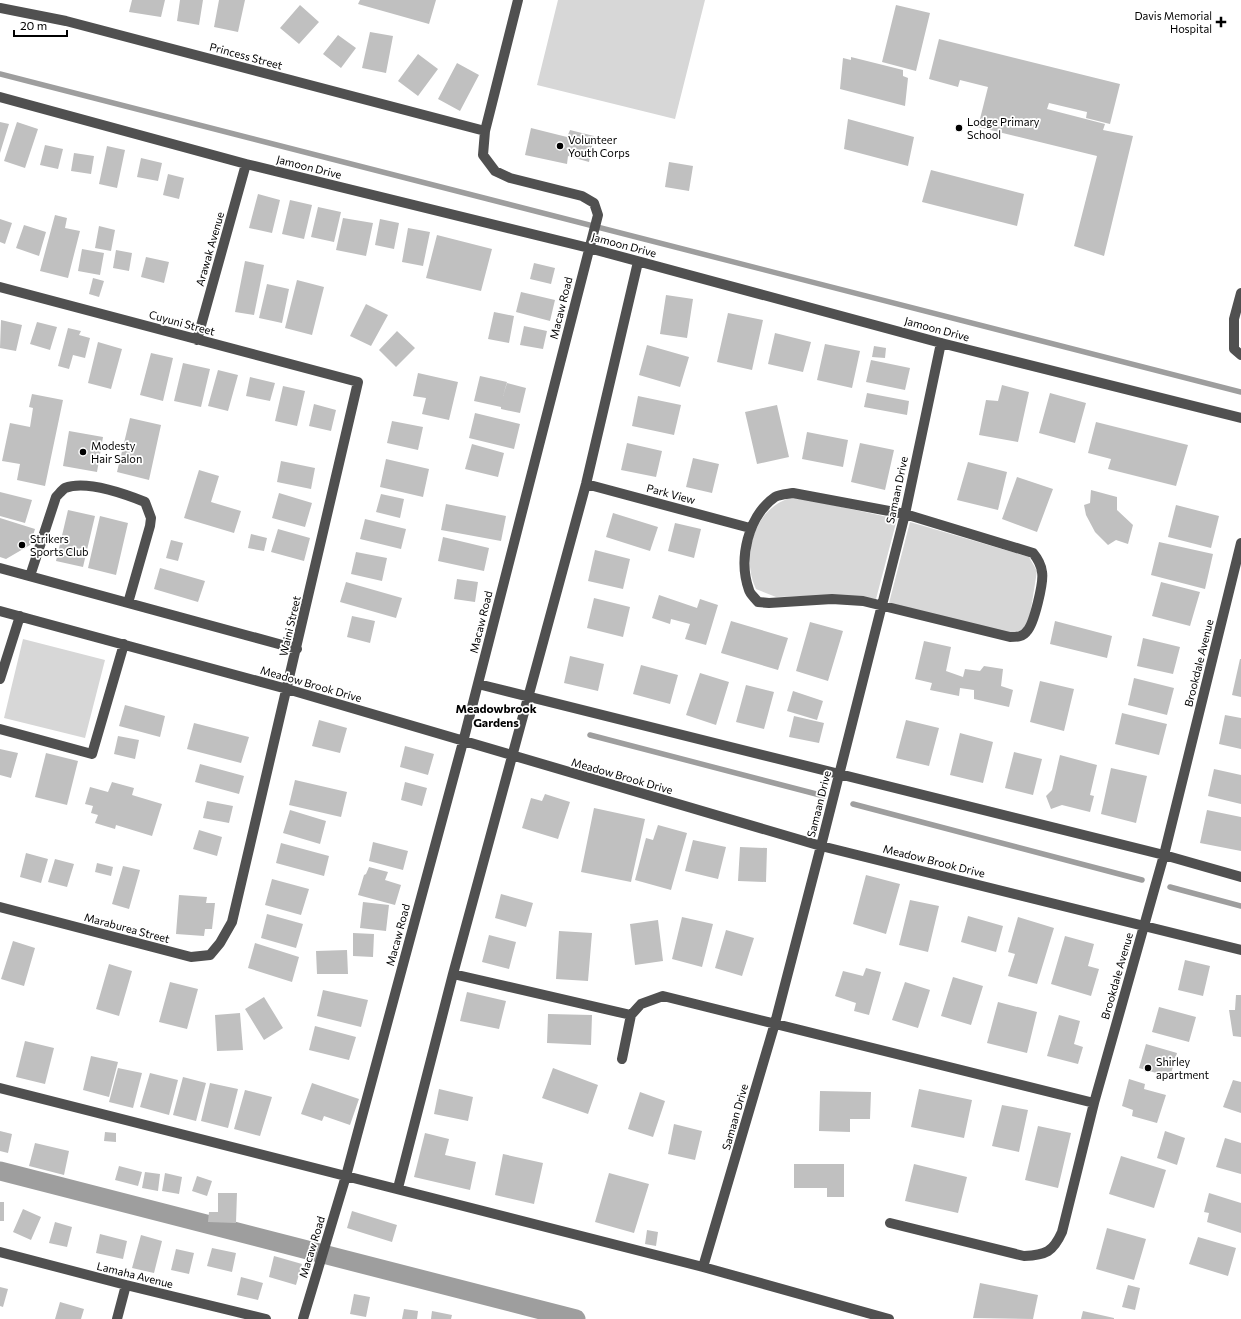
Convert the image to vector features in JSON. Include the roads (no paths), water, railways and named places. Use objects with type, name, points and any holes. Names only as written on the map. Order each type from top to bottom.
[{"type":"street","name":"Macaw Road","points":[[303,1319],[346,1176],[463,742],[598,215],[594,203],[582,196],[510,178],[495,171],[484,155],[485,131],[518,0]]},
{"type":"street","name":"Princess Street","points":[[0,8],[66,21],[485,131]]},
{"type":"street","name":"Jamoon Drive","points":[[0,97],[246,164],[589,248],[941,343],[1241,418]]},
{"type":"street","name":"Arawak Avenue","points":[[197,340],[246,164]]},
{"type":"street","points":[[398,1188],[453,974],[586,484],[638,262]]},
{"type":"street","name":"Cuyuni Street","points":[[0,287],[358,382]]},
{"type":"street","points":[[1241,293],[1234,319],[1234,348],[1241,355]]},
{"type":"street","name":"Samaan Drive","points":[[703,1267],[775,1023],[821,846],[905,514],[941,343]]},
{"type":"street","name":"Waini Street","points":[[232,922],[297,649],[358,382]]},
{"type":"street","name":"Park View","points":[[586,484],[750,528]]},
{"type":"street","points":[[30,576],[56,497],[64,489],[76,485],[92,486],[137,498],[145,502],[148,508],[150,526],[128,603]]},
{"type":"street","points":[[793,492],[905,514],[1033,553],[1040,560],[1043,574],[1034,616],[1028,631],[1021,636],[1010,637],[863,601],[832,599],[769,603],[758,602],[749,591],[745,569],[746,544],[750,528],[760,512],[776,496],[793,492]]},
{"type":"street","name":"Brookdale Avenue","points":[[890,1223],[1024,1256],[1044,1254],[1052,1250],[1062,1232],[1094,1103],[1164,855],[1241,543]]},
{"type":"street","points":[[0,568],[297,649]]},
{"type":"street","name":"Meadow Brook Drive","points":[[0,611],[287,689],[512,757],[821,846],[1241,950]]},
{"type":"street","points":[[0,679],[20,616]]},
{"type":"street","points":[[0,728],[92,754],[124,644]]},
{"type":"street","points":[[478,684],[838,775],[1164,855],[1241,877]]},
{"type":"street","name":"Maraburea Street","points":[[0,907],[191,957],[210,955],[220,943],[232,922]]},
{"type":"street","points":[[453,974],[631,1015]]},
{"type":"street","points":[[622,1059],[631,1015],[641,1004],[664,996],[1094,1103]]},
{"type":"street","points":[[0,1088],[398,1188],[703,1267],[889,1319]]},
{"type":"street","name":"Lamaha Avenue","points":[[0,1252],[126,1285],[266,1319]]},
{"type":"street","points":[[117,1319],[126,1285]]},
{"type":"waterway","points":[[0,74],[1241,392]]},
{"type":"waterway","points":[[590,735],[824,796]]},
{"type":"waterway","points":[[853,804],[1142,880]]},
{"type":"waterway","points":[[1170,887],[1241,906]]},
{"type":"waterway","points":[[0,1171],[576,1319]]},
{"type":"place","name":"Davis Memorial Hospital","points":[[1221,22]]},
{"type":"place","name":"Lodge Primary School","points":[[959,128]]},
{"type":"place","name":"Volunteer Youth Corps","points":[[560,146]]},
{"type":"place","name":"Modesty Hair Salon","points":[[83,452]]},
{"type":"place","name":"Strikers Sports Club","points":[[22,545]]},
{"type":"place","name":"Shirley apartment","points":[[1148,1068]]},
{"type":"district","name":"Meadowbrook Gardens","points":[[496,716]]}]
